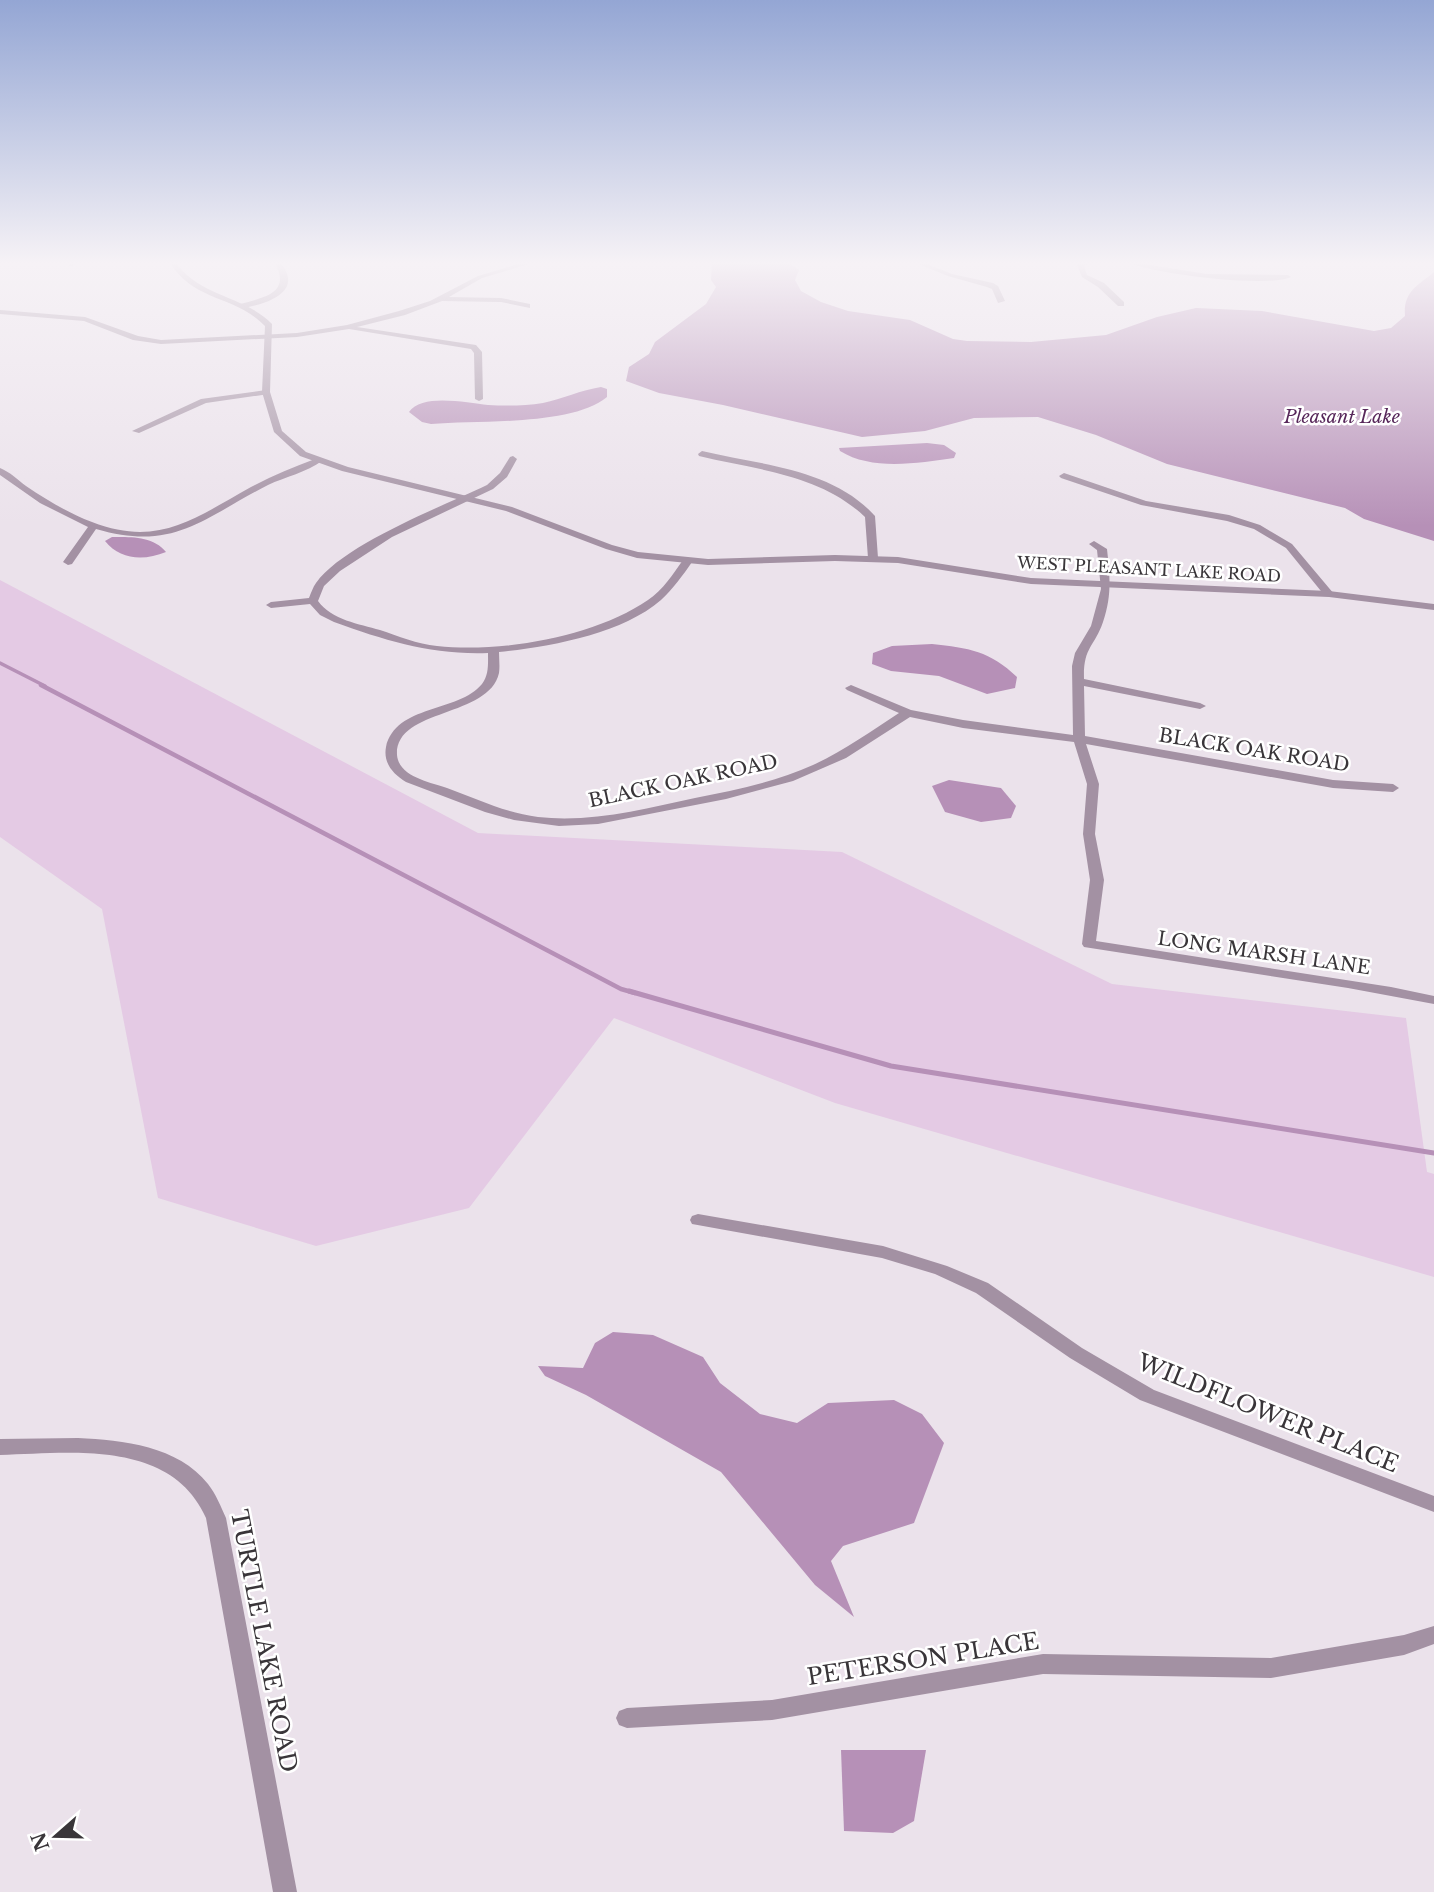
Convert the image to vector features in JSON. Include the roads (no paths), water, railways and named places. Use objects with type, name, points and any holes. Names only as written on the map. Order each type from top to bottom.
[{"type":"street","name":"WEST PLEASANT LAKE ROAD","points":[[267,349],[266,392],[282,437],[295,449],[318,461],[534,517],[622,551],[687,562],[873,558],[940,565],[1031,581],[1329,594],[1434,607]]},
{"type":"street","points":[[475,349],[478,352],[479,399]]},
{"type":"street","points":[[136,431],[204,401],[266,392]]},
{"type":"street","points":[[702,453],[818,481],[844,492],[870,516],[873,558]]},
{"type":"street","points":[[313,601],[318,587],[358,553],[498,481],[513,459]]},
{"type":"street","points":[[0,471],[36,499],[93,527],[144,533],[184,527],[266,482],[318,461]]},
{"type":"street","points":[[1063,476],[1144,503],[1229,517],[1257,527],[1289,546],[1329,594]]},
{"type":"street","points":[[68,562],[93,527]]},
{"type":"street","points":[[1079,739],[1080,682],[1077,666],[1080,653],[1101,614],[1106,586],[1102,549],[1094,544]]},
{"type":"street","points":[[313,601],[318,609],[327,615],[409,643],[456,651],[493,650],[543,642],[622,618],[663,593],[687,562]]},
{"type":"street","points":[[271,604],[313,601]]},
{"type":"street","name":"BLACK OAK ROAD","points":[[493,650],[493,673],[488,684],[474,696],[407,727],[393,743],[390,750],[392,759],[403,775],[419,783],[499,813],[540,821],[583,822],[623,818],[776,783],[821,766],[908,713],[986,728],[1079,739],[1332,784],[1393,788]]},
{"type":"street","points":[[1080,682],[1200,706]]},
{"type":"street","points":[[851,688],[908,713]]},
{"type":"street","name":"LONG MARSH LANE","points":[[1079,739],[1093,784],[1089,834],[1097,880],[1089,944],[1183,962],[1352,984],[1434,1000]]},
{"type":"street","name":"WILDFLOWER PLACE","points":[[698,1220],[883,1252],[941,1270],[982,1288],[1076,1353],[1147,1395],[1434,1504]]},
{"type":"street","name":"TURTLE LAKE ROAD","points":[[0,1447],[130,1449],[153,1455],[169,1463],[203,1492],[216,1518],[285,1892]]},
{"type":"street","name":"PETERSON PLACE","points":[[626,1718],[772,1710],[1043,1664],[1271,1668],[1404,1645],[1434,1635]]},
{"type":"water","name":"Pleasant Lake","points":[[651,349],[1434,349],[1434,541],[1364,519],[1345,508],[1167,464],[1096,435],[1038,417],[974,418],[925,431],[862,437],[659,393],[626,381],[629,367],[649,354]]},
{"type":"water","points":[[601,387],[607,389],[607,397],[571,413],[549,417],[431,424],[422,422],[409,412],[415,406],[434,401],[516,406],[536,404]]},
{"type":"water","points":[[927,443],[944,445],[956,453],[954,458],[881,463],[853,457],[839,448]]},
{"type":"water","points":[[112,537],[148,540],[166,552],[149,557],[125,555],[105,541]]},
{"type":"water","points":[[932,644],[968,649],[998,661],[1017,677],[1015,688],[987,694],[939,676],[891,671],[872,664],[873,653],[892,646]]},
{"type":"water","points":[[949,780],[1001,788],[1016,806],[1011,818],[981,822],[945,812],[932,786]]},
{"type":"water","points":[[613,1332],[653,1335],[703,1357],[720,1383],[760,1414],[797,1423],[828,1403],[894,1400],[922,1414],[944,1443],[914,1523],[843,1546],[831,1561],[854,1617],[815,1585],[721,1472],[586,1395],[545,1376],[538,1366],[583,1368],[595,1343]]},
{"type":"water","points":[[841,1750],[926,1750],[914,1821],[893,1833],[844,1831]]},
{"type":"waterway","points":[[0,663],[45,686]]},
{"type":"waterway","points":[[41,685],[621,989],[635,993]]},
{"type":"waterway","points":[[629,991],[891,1066],[1434,1153]]}]
